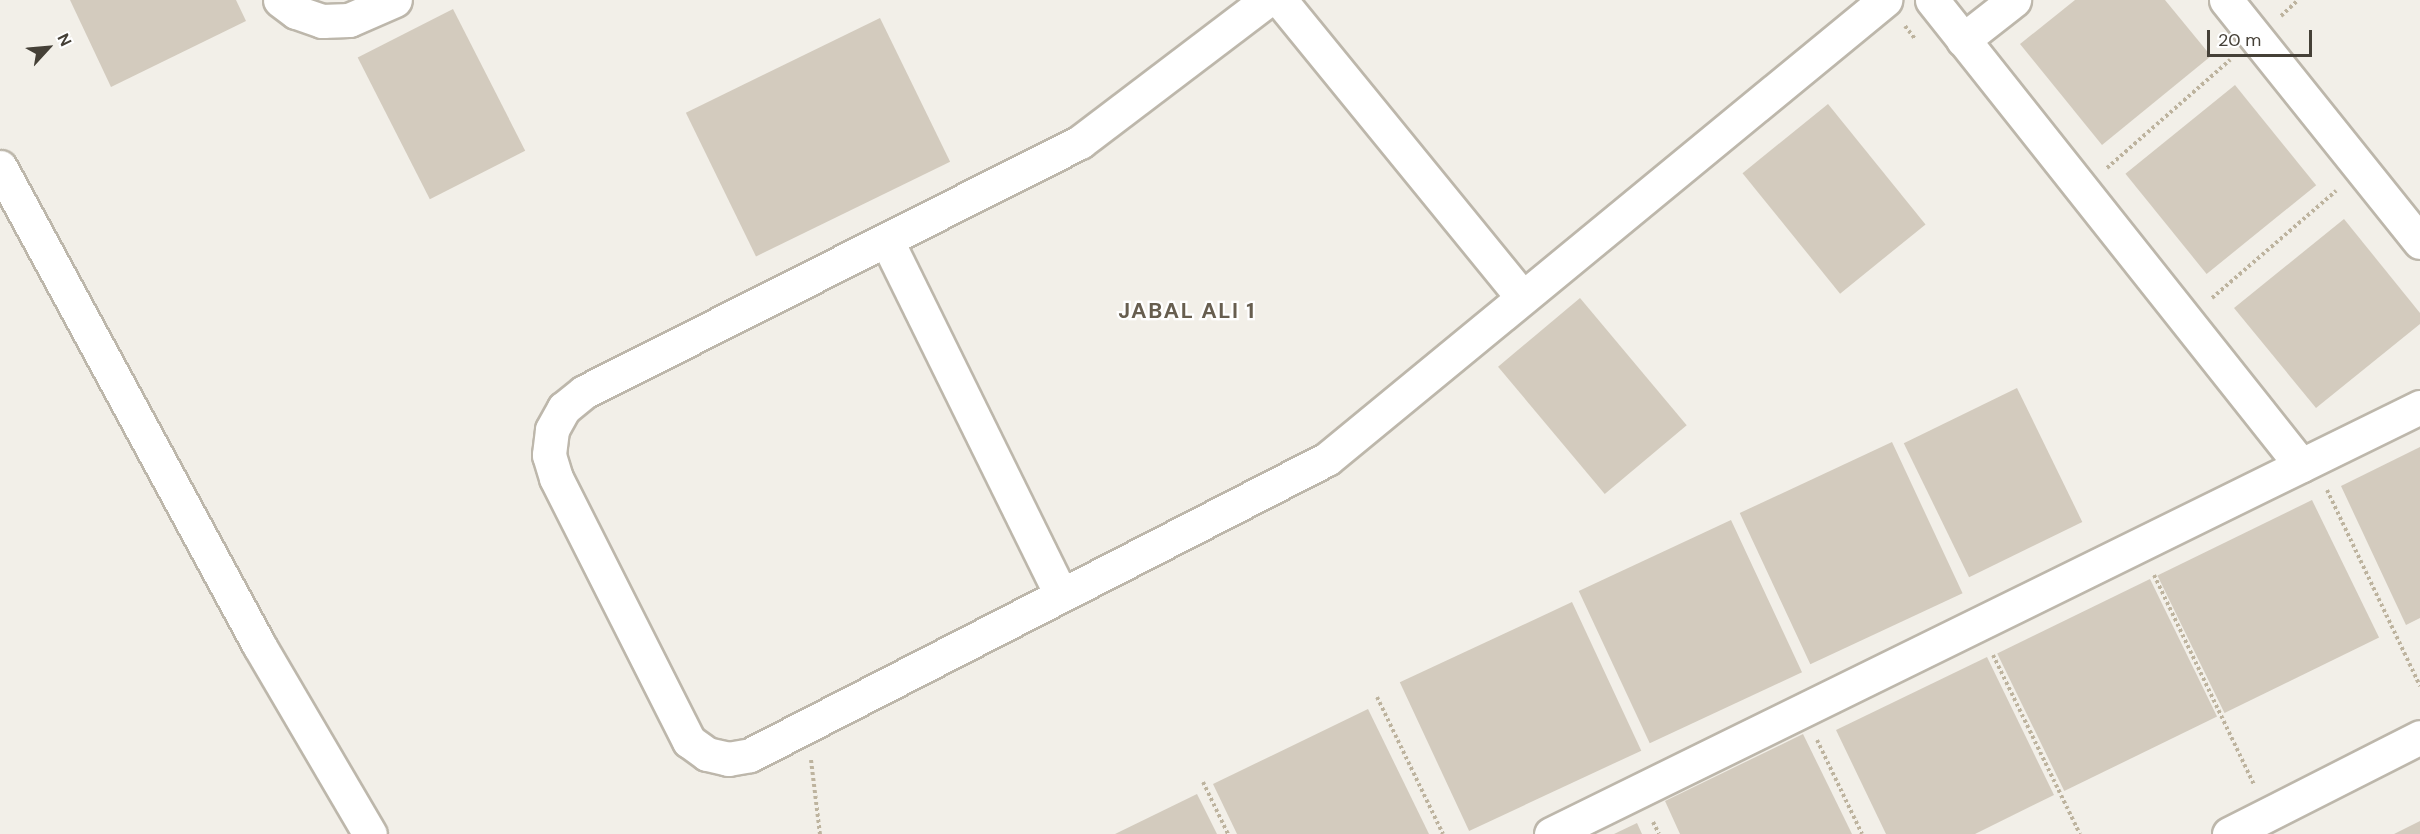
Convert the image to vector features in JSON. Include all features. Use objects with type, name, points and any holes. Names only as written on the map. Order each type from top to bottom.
[{"type":"street","points":[[280,0],[296,12],[322,21],[349,20],[395,0]]},
{"type":"street","points":[[1267,0],[1097,132],[887,241],[584,392],[564,408],[552,429],[549,454],[556,478],[689,741],[707,754],[728,759],[750,755],[1327,459],[1886,0]]},
{"type":"street","points":[[1280,0],[1522,297]]},
{"type":"street","points":[[1932,0],[2307,463]]},
{"type":"street","points":[[1964,40],[2014,0]]},
{"type":"street","points":[[2226,0],[2420,242]]},
{"type":"street","points":[[0,166],[259,645],[370,834]]},
{"type":"street","points":[[887,241],[1061,595]]},
{"type":"street","points":[[1551,834],[2420,407]]},
{"type":"street","points":[[2229,834],[2420,737]]},
{"type":"path","points":[[2105,170],[2298,0]]},
{"type":"path","points":[[2211,299],[2361,169]]},
{"type":"path","points":[[2307,463],[2420,686]]},
{"type":"path","points":[[2139,545],[2268,814]]},
{"type":"path","points":[[1978,625],[2080,834]]},
{"type":"path","points":[[1377,697],[1443,834]]},
{"type":"path","points":[[1802,710],[1862,834]]},
{"type":"path","points":[[806,726],[820,834]]},
{"type":"path","points":[[1203,782],[1228,834]]},
{"type":"building","points":[[70,0],[236,0],[246,21],[111,87]]},
{"type":"building","points":[[2075,0],[2165,0],[2211,56],[2102,145],[2020,44]]},
{"type":"building","points":[[453,9],[525,151],[430,199],[358,58]]},
{"type":"building","points":[[880,18],[950,162],[756,256],[686,113]]},
{"type":"building","points":[[2235,85],[2316,185],[2207,274],[2125,174]]},
{"type":"building","points":[[1828,104],[1926,224],[1840,294],[1743,173]]},
{"type":"building","points":[[2344,219],[2420,313],[2420,324],[2316,408],[2234,308]]},
{"type":"building","points":[[1580,298],[1687,425],[1605,494],[1498,367]]},
{"type":"building","points":[[2017,388],[2082,522],[1969,577],[1904,443]]},
{"type":"building","points":[[1892,442],[1963,593],[1810,664],[1740,513]]},
{"type":"building","points":[[2420,447],[2420,618],[2406,625],[2341,486]]},
{"type":"building","points":[[2312,500],[2379,638],[2224,713],[2157,575]]},
{"type":"building","points":[[1731,520],[1802,672],[1650,743],[1579,591]]},
{"type":"building","points":[[2150,579],[2217,717],[2064,791],[1997,654]]},
{"type":"building","points":[[1572,602],[1641,751],[1469,831],[1400,682]]},
{"type":"building","points":[[1987,657],[2054,795],[1975,834],[1886,834],[1836,730]]},
{"type":"building","points":[[1368,709],[1429,834],[1237,834],[1213,784]]},
{"type":"building","points":[[1803,734],[1852,834],[1680,834],[1665,801]]},
{"type":"building","points":[[1197,794],[1217,834],[1115,834]]},
{"type":"building","points":[[2420,821],[2420,834],[2394,834]]},
{"type":"building","points":[[1637,823],[1642,834],[1614,834]]},
{"type":"district","name":"JABAL ALI 1","points":[[1187,311]]}]
